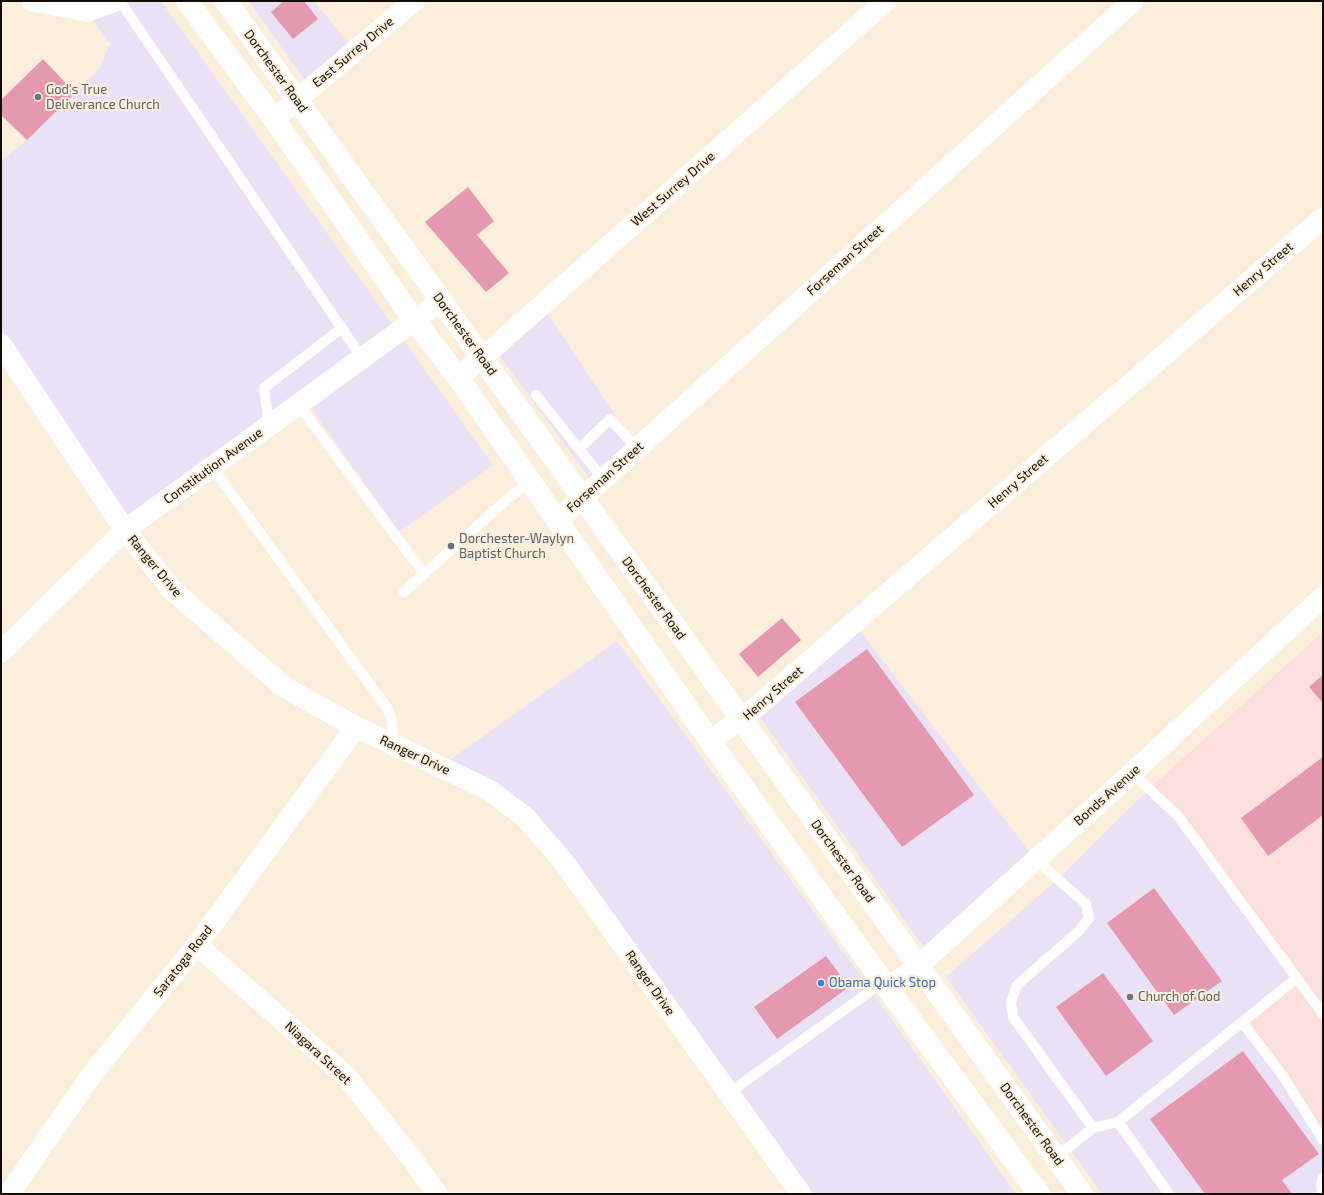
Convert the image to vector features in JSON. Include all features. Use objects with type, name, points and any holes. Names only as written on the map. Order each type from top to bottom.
[{"type":"main road","points":[[187,1],[274,119],[414,320],[458,377],[710,741],[885,985],[1039,1194]]},
{"type":"main road","name":"Dorchester Road","points":[[226,1],[1082,1194]]},
{"type":"street","points":[[32,1],[87,11],[116,1]]},
{"type":"street","name":"East Surrey Drive","points":[[274,119],[414,1]]},
{"type":"street","name":"West Surrey Drive","points":[[458,377],[482,358],[886,1]]},
{"type":"street","name":"Forseman Street","points":[[558,520],[1133,1]]},
{"type":"street","name":"Henry Street","points":[[710,741],[742,720],[1323,218]]},
{"type":"street","name":"Constitution Avenue","points":[[1,652],[125,530],[441,301]]},
{"type":"street","name":"Ranger Drive","points":[[1,344],[125,530],[171,589],[278,682],[356,727],[489,790],[525,817],[563,861],[801,1194]]},
{"type":"street","name":"Bonds Avenue","points":[[885,985],[918,966],[1132,773],[1323,597]]},
{"type":"street","name":"Saratoga Road","points":[[9,1194],[93,1073],[197,945],[356,727]]},
{"type":"street","name":"Niagara Street","points":[[197,945],[346,1076],[410,1156],[437,1194]]},
{"type":"lane","points":[[120,1],[362,358]]},
{"type":"lane","points":[[269,425],[264,388],[342,328]]},
{"type":"lane","points":[[536,395],[603,479]]},
{"type":"lane","points":[[298,404],[424,574]]},
{"type":"lane","points":[[579,449],[610,420],[638,448]]},
{"type":"lane","points":[[212,467],[387,708],[392,720],[393,745]]},
{"type":"lane","points":[[404,592],[514,494],[531,482]]},
{"type":"lane","points":[[1132,773],[1178,816],[1323,1014]]},
{"type":"lane","points":[[1035,859],[1086,904],[1090,918],[1079,931],[1016,985],[1011,1002],[1014,1017],[1093,1128]]},
{"type":"lane","points":[[1056,1157],[1093,1128],[1118,1122],[1297,978]]},
{"type":"lane","points":[[729,1093],[885,985]]},
{"type":"lane","points":[[1242,1022],[1283,1076],[1323,1140]]},
{"type":"lane","points":[[1118,1122],[1169,1194]]},
{"type":"lane","points":[[1323,1178],[1321,1185],[1323,1194]]},
{"type":"shaded area","points":[[116,1],[161,1],[493,465],[399,532],[305,399],[125,530],[1,350],[1,161],[24,143],[100,68],[110,44],[87,11]]},
{"type":"shaded area","points":[[249,1],[314,1],[355,51],[310,88]]},
{"type":"shaded area","points":[[542,305],[637,448],[595,486],[494,348]]},
{"type":"shaded area","points":[[854,623],[1035,859],[930,956],[754,709]]},
{"type":"shaded area","points":[[1323,632],[1323,1140],[1242,1022],[1297,978],[1178,816],[1149,789]]},
{"type":"shaded area","points":[[617,641],[871,990],[1016,1194],[801,1194],[525,817],[440,767]]},
{"type":"shaded area","points":[[1149,789],[1178,816],[1297,978],[1323,1140],[1323,1194],[1102,1194],[946,977],[1058,879]]},
{"type":"building","points":[[284,1],[304,1],[318,19],[293,39],[271,12]]},
{"type":"building","name":"God's True Deliverance Church","points":[[43,59],[75,93],[27,140],[1,115],[1,100]]},
{"type":"building","points":[[468,187],[494,221],[477,235],[509,273],[486,292],[425,222]]},
{"type":"building","points":[[782,618],[801,640],[758,677],[739,654]]},
{"type":"building","points":[[867,649],[974,795],[902,847],[795,702]]},
{"type":"building","points":[[1323,675],[1323,703],[1309,687]]},
{"type":"building","points":[[1323,757],[1323,815],[1268,856],[1241,818]]},
{"type":"building","points":[[1154,888],[1222,981],[1174,1015],[1107,923]]},
{"type":"building","points":[[826,956],[849,987],[777,1039],[754,1007]]},
{"type":"building","points":[[1103,973],[1153,1041],[1106,1076],[1056,1007]]},
{"type":"building","points":[[1243,1051],[1319,1154],[1282,1180],[1292,1194],[1205,1194],[1150,1119]]},
{"type":"place","name":"God's True Deliverance Church","points":[[38,97]]},
{"type":"place","name":"Dorchester-Waylyn Baptist Church","points":[[451,546]]},
{"type":"place","name":"Obama Quick Stop","points":[[821,983]]},
{"type":"place","name":"Church of God","points":[[1130,997]]}]
